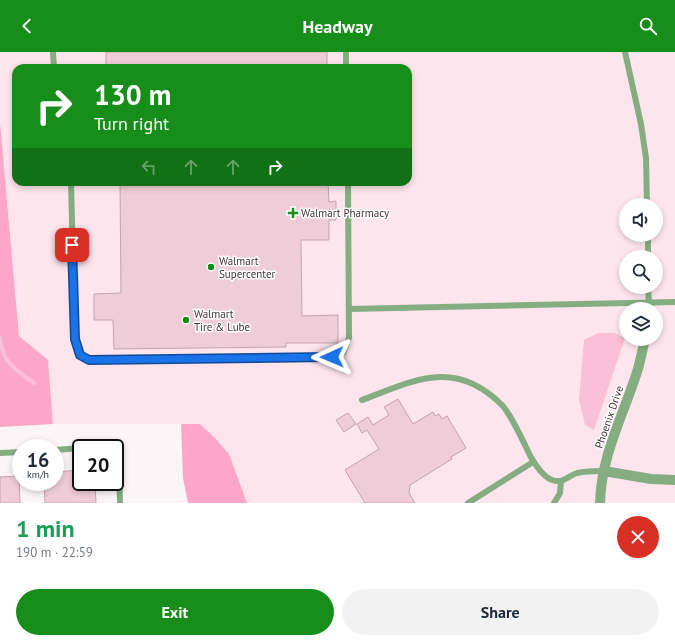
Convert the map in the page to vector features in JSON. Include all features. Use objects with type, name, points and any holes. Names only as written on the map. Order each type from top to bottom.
[{"type":"street","name":"Phoenix Drive","points":[[600,503],[604,471],[611,441],[637,374],[643,346]]},
{"type":"street","points":[[604,471],[651,479],[675,480]]},
{"type":"lane","points":[[53,52],[54,64]]},
{"type":"lane","points":[[346,52],[346,64]]},
{"type":"lane","points":[[625,52],[641,124],[646,158],[647,198]]},
{"type":"lane","points":[[71,186],[75,339],[80,355],[89,360],[332,357],[343,353],[349,338],[350,308],[348,186]]},
{"type":"lane","points":[[663,304],[675,302]]},
{"type":"lane","points":[[350,308],[619,306]]},
{"type":"lane","points":[[362,400],[405,384],[432,377],[447,377],[466,380],[482,390],[502,406],[516,428],[533,462],[550,480],[561,481],[575,474],[604,471]]},
{"type":"lane","points":[[0,453],[12,452]]},
{"type":"lane","points":[[468,503],[533,462]]},
{"type":"lane","points":[[554,503],[560,494],[561,481]]},
{"type":"lane","points":[[120,491],[120,503]]},
{"type":"shaded area","points":[[0,52],[675,52],[675,503],[247,503],[242,491],[200,424],[53,424],[48,360],[19,337],[0,122]]},
{"type":"shaded area","points":[[0,122],[19,336],[48,360],[53,424],[0,427]]},
{"type":"shaded area","points":[[598,333],[614,333],[619,335],[619,346],[622,346],[594,430],[585,425],[579,400],[584,340]]},
{"type":"shaded area","points":[[181,424],[200,424],[229,454],[247,503],[188,503],[183,478]]},
{"type":"building","points":[[106,52],[327,52],[327,64],[106,64]]},
{"type":"building","name":"Walmart Supercenter","points":[[120,186],[328,186],[329,202],[336,201],[336,220],[329,220],[329,240],[301,240],[302,316],[338,315],[338,343],[286,343],[286,347],[114,349],[113,320],[94,320],[94,294],[121,293]]},
{"type":"building","points":[[398,399],[413,424],[433,412],[435,416],[439,414],[442,419],[447,416],[466,448],[451,457],[452,459],[410,485],[409,493],[415,503],[365,503],[345,470],[379,449],[367,430],[362,433],[357,424],[368,417],[373,425],[389,415],[384,407]]},
{"type":"building","points":[[348,413],[356,424],[344,432],[336,420]]},
{"type":"building","points":[[64,471],[72,471],[72,491],[95,491],[96,503],[45,503],[44,491],[64,491]]},
{"type":"building","points":[[12,476],[12,491],[20,491],[20,503],[0,503],[0,477]]},
{"type":"waterway","points":[[0,338],[7,360],[11,365],[34,383]]},
{"type":"place","name":"Walmart Pharmacy","points":[[293,213]]},
{"type":"place","name":"Walmart Supercenter","points":[[211,267]]},
{"type":"place","name":"Walmart Tire & Lube","points":[[186,320]]},
{"type":"route","points":[[72,245],[75,339],[80,355],[89,360],[332,357]]}]
